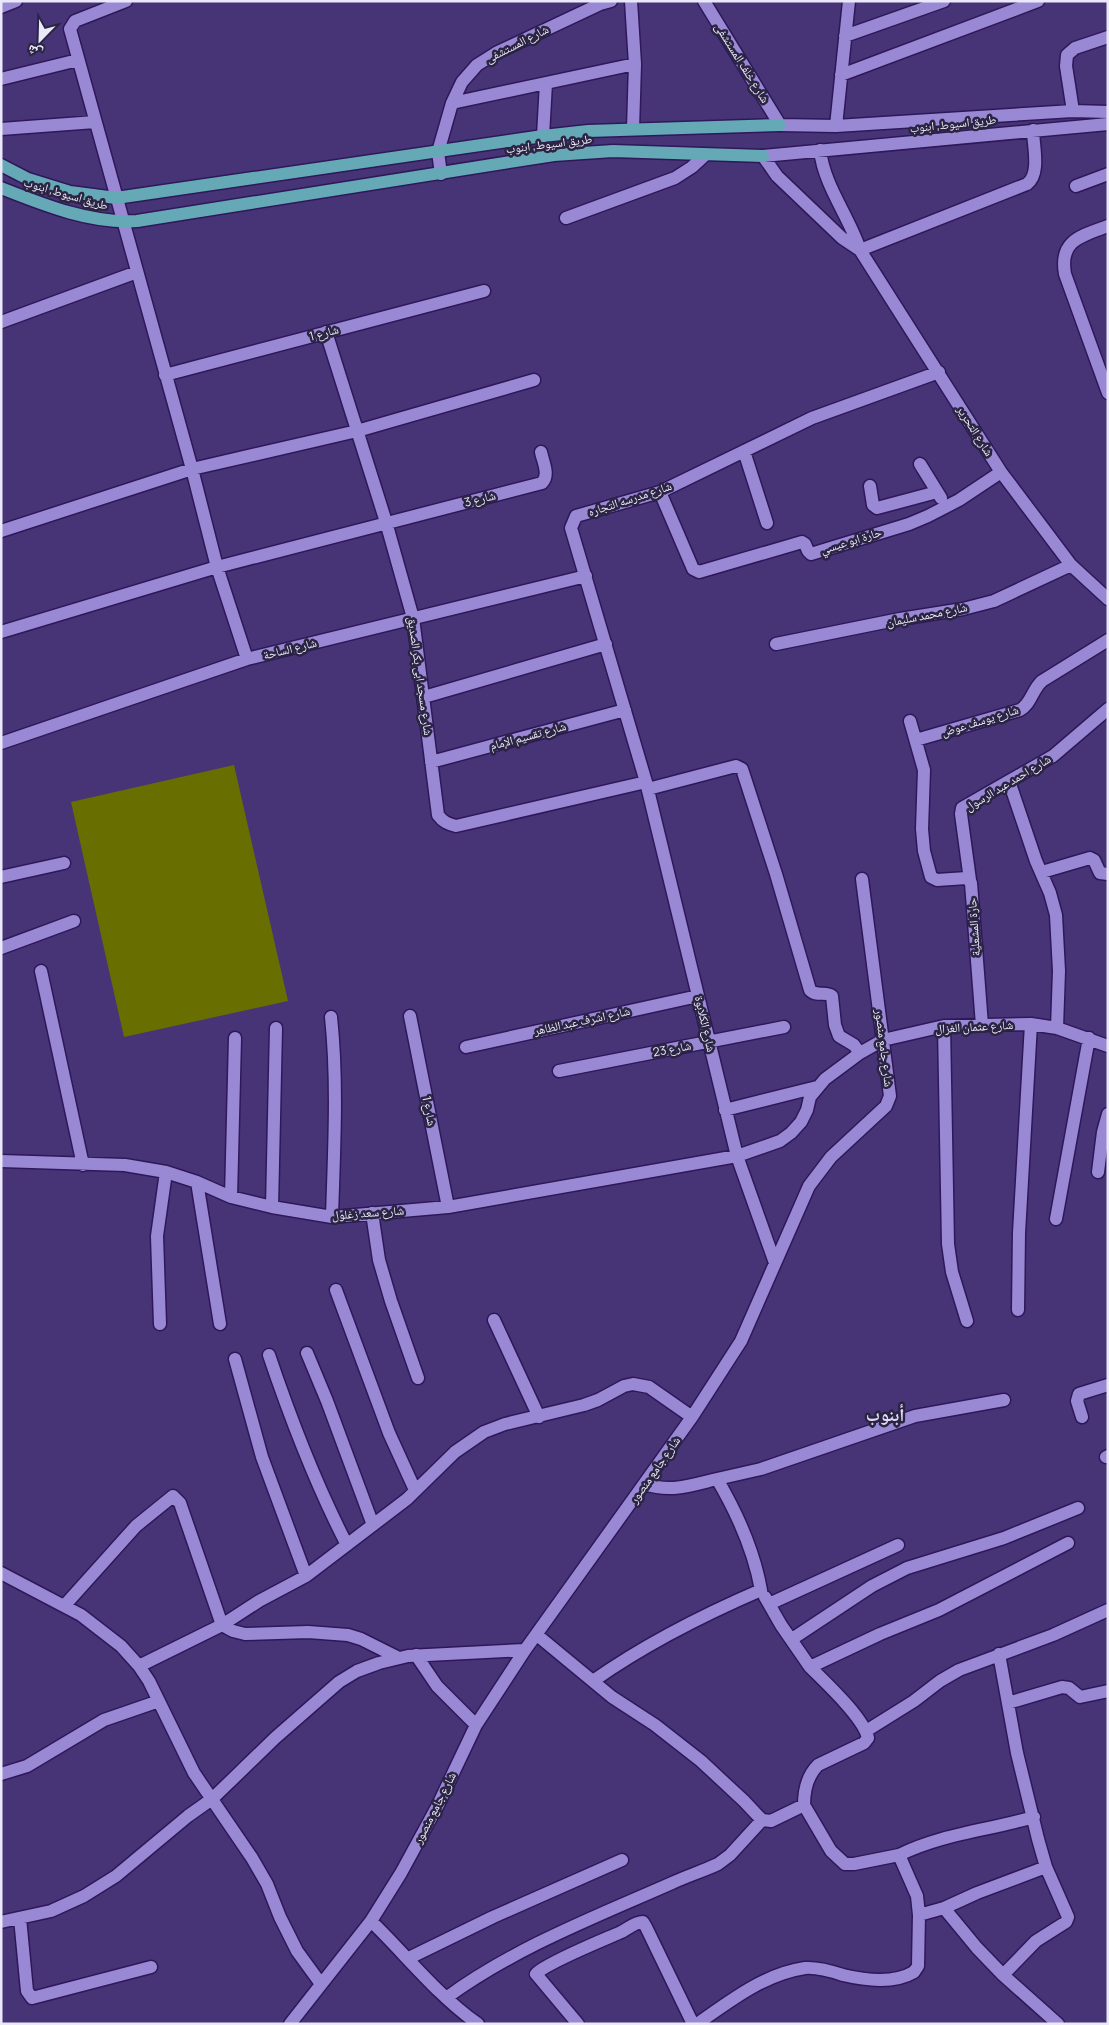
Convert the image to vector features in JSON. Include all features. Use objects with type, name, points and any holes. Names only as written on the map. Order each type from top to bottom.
[{"type":"main road","name":"طريق اسيوط, ابنوب","points":[[1,165],[28,179],[70,192],[116,198],[543,136],[633,129],[780,125]]},
{"type":"main road","name":"طريق اسيوط, ابنوب","points":[[1,188],[30,200],[75,214],[106,221],[137,222],[554,155],[613,151],[763,156]]},
{"type":"street","points":[[1,7],[16,1]]},
{"type":"street","points":[[126,1],[72,23],[70,29],[192,469],[217,567],[247,659]]},
{"type":"street","name":"شارع المستشفى","points":[[441,174],[438,152],[452,103],[462,82],[477,66],[496,53],[600,4],[611,1]]},
{"type":"street","points":[[631,1],[635,64],[633,129]]},
{"type":"street","name":"شارع خلف المستشفى","points":[[704,1],[780,125]]},
{"type":"street","points":[[836,126],[849,1]]},
{"type":"street","points":[[845,36],[944,1]]},
{"type":"street","points":[[841,75],[1038,1]]},
{"type":"street","points":[[1073,111],[1066,66],[1067,55],[1075,48],[1108,37]]},
{"type":"street","points":[[1,79],[78,60]]},
{"type":"street","points":[[452,103],[635,64]]},
{"type":"street","points":[[543,136],[546,83]]},
{"type":"street","name":"طريق اسيوط, ابنوب","points":[[780,125],[836,126],[1073,111],[1108,112]]},
{"type":"street","points":[[1,129],[95,122]]},
{"type":"street","name":"طريق اسيوط, ابنوب","points":[[763,156],[1108,124]]},
{"type":"street","points":[[860,250],[1027,184],[1031,181],[1034,172],[1033,130]]},
{"type":"street","name":"شارع التحرير","points":[[820,150],[822,168],[853,231],[860,250],[1001,472],[1071,565],[1108,599]]},
{"type":"street","points":[[566,218],[675,178],[692,167],[705,155]]},
{"type":"street","name":"شارع التحرير","points":[[763,156],[777,176],[842,238],[860,250]]},
{"type":"street","points":[[1076,186],[1108,174]]},
{"type":"street","points":[[1108,226],[1082,235],[1070,244],[1064,253],[1063,263],[1065,274],[1104,372],[1108,393]]},
{"type":"street","points":[[1,322],[137,272]]},
{"type":"street","name":"شارع 1","points":[[165,375],[484,291]]},
{"type":"street","name":"شارع مسجد ابى بكر الصديق","points":[[326,332],[386,522],[413,618],[438,815],[448,824],[456,826],[647,786]]},
{"type":"street","name":"شارع مدرسه التجاره","points":[[647,786],[571,528],[576,516],[660,492],[812,418],[939,372]]},
{"type":"street","points":[[1,531],[192,469],[357,432],[534,380]]},
{"type":"street","points":[[744,451],[768,524]]},
{"type":"street","name":"شارع 3","points":[[1,632],[217,567],[542,483],[547,475],[541,452]]},
{"type":"street","points":[[920,464],[946,507]]},
{"type":"street","name":"حارة ابو عيسي","points":[[660,492],[693,569],[699,572],[802,542],[811,554],[910,524],[946,507],[1001,472]]},
{"type":"street","points":[[870,486],[873,505],[877,508],[937,492]]},
{"type":"street","name":"شارع محمد سليمان","points":[[776,644],[900,619],[963,609],[994,601],[1071,565]]},
{"type":"street","name":"شارع الساحة","points":[[1,742],[247,659],[586,576]]},
{"type":"street","name":"شارع يوسف عوض","points":[[916,740],[1020,710],[1029,702],[1035,688],[1042,682],[1108,640]]},
{"type":"street","points":[[424,697],[606,644]]},
{"type":"street","name":"شارع احمد عبد الرسول","points":[[970,880],[961,811],[965,806],[1008,781],[1032,770],[1053,756],[1108,709]]},
{"type":"street","name":"شارع تقسيم الإمام","points":[[431,762],[625,710]]},
{"type":"street","name":"حارة المشعلية","points":[[910,721],[924,770],[922,829],[924,851],[930,877],[934,880],[964,878],[970,880],[982,1025]]},
{"type":"street","points":[[647,786],[736,766],[742,769],[776,874],[810,990],[815,994],[827,993],[832,996],[839,1036],[854,1046],[860,1053]]},
{"type":"street","points":[[1008,781],[1056,915],[1059,971],[1057,1028]]},
{"type":"street","name":"شارع الكلابوة","points":[[647,786],[737,1156],[775,1263]]},
{"type":"street","points":[[1042,872],[1090,858],[1094,860],[1100,873],[1108,874]]},
{"type":"street","points":[[1,877],[64,864]]},
{"type":"street","name":"شارع جامع منصور","points":[[290,2024],[371,1921],[401,1873],[438,1805],[476,1725],[525,1650],[646,1484],[692,1417],[740,1341],[809,1186],[831,1157],[886,1106],[890,1096],[862,879]]},
{"type":"street","points":[[1,948],[74,920]]},
{"type":"street","points":[[41,971],[83,1165]]},
{"type":"street","name":"شارع اشرف عبد الظاهر","points":[[466,1047],[698,996]]},
{"type":"street","name":"شارع 1","points":[[410,1016],[448,1206]]},
{"type":"street","points":[[331,1017],[336,1099],[332,1217]]},
{"type":"street","points":[[1018,1310],[1019,1233],[1031,1024]]},
{"type":"street","name":"شارع عثمان الغزال","points":[[737,1156],[780,1141],[791,1133],[807,1110],[810,1097],[817,1087],[829,1075],[882,1040],[944,1026],[1031,1024],[1057,1028],[1108,1046]]},
{"type":"street","points":[[944,1026],[948,1244],[952,1272],[967,1321]]},
{"type":"street","name":"شارع 23","points":[[559,1071],[784,1027]]},
{"type":"street","points":[[272,1207],[276,1028]]},
{"type":"street","points":[[231,1197],[235,1038]]},
{"type":"street","points":[[1056,1219],[1089,1038]]},
{"type":"street","points":[[725,1110],[817,1087]]},
{"type":"street","points":[[1098,1172],[1103,1132],[1108,1114]]},
{"type":"street","name":"شارع سعد زغلول","points":[[1,1161],[125,1166],[166,1172],[198,1182],[231,1197],[272,1207],[332,1217],[448,1206],[737,1156]]},
{"type":"street","points":[[160,1324],[157,1236],[166,1172]]},
{"type":"street","points":[[198,1182],[220,1324]]},
{"type":"street","points":[[372,1213],[379,1260],[390,1301],[418,1378]]},
{"type":"street","points":[[336,1290],[389,1433],[415,1490]]},
{"type":"street","points":[[494,1320],[539,1417]]},
{"type":"street","points":[[307,1353],[373,1525]]},
{"type":"street","points":[[269,1355],[303,1451],[327,1506],[347,1545]]},
{"type":"street","points":[[235,1359],[262,1457],[306,1576]]},
{"type":"street","points":[[139,1666],[222,1624],[259,1601],[306,1576],[373,1525],[456,1452],[484,1432],[505,1424],[584,1405],[624,1386],[633,1384],[649,1387],[692,1417]]},
{"type":"street","points":[[1082,1417],[1077,1401],[1079,1394],[1108,1385]]},
{"type":"street","points":[[646,1484],[658,1488],[672,1489],[717,1479],[803,1455],[915,1416],[1004,1400]]},
{"type":"street","points":[[717,1479],[746,1536],[759,1575],[761,1590],[769,1604],[810,1667],[845,1704],[866,1731],[868,1738],[864,1743],[818,1765],[814,1769],[806,1788],[804,1805],[830,1851],[845,1864],[854,1864],[899,1855],[923,1845],[962,1834],[1034,1817]]},
{"type":"street","points":[[65,1606],[136,1526],[173,1496],[180,1503],[222,1624],[233,1631],[245,1634],[308,1632],[348,1635],[361,1639],[399,1658]]},
{"type":"street","points":[[792,1640],[872,1586],[907,1568],[1004,1538],[1078,1508]]},
{"type":"street","points":[[810,1667],[880,1634],[939,1610],[1068,1543]]},
{"type":"street","points":[[769,1604],[898,1545]]},
{"type":"street","points":[[1,1572],[81,1615],[121,1646],[139,1666],[149,1681],[194,1773],[252,1858],[267,1884],[280,1917],[298,1951],[321,1984]]},
{"type":"street","points":[[593,1681],[639,1652],[694,1622],[761,1590]]},
{"type":"street","points":[[866,1731],[959,1670],[1053,1635],[1108,1610]]},
{"type":"street","points":[[537,1635],[593,1681],[701,1761],[762,1820],[771,1821],[804,1805]]},
{"type":"street","points":[[1,1922],[51,1911],[84,1896],[116,1876],[212,1798],[338,1682],[357,1671],[379,1663],[416,1655],[525,1650]]},
{"type":"street","points":[[999,1654],[1017,1754],[1046,1867],[1068,1919],[1036,1941],[1003,1975]]},
{"type":"street","points":[[416,1655],[437,1686],[476,1725]]},
{"type":"street","points":[[1008,1703],[1062,1687],[1069,1688],[1080,1696],[1108,1691]]},
{"type":"street","points":[[1,1774],[27,1766],[104,1720],[159,1701]]},
{"type":"street","points":[[446,1998],[497,1965],[550,1938],[718,1864],[730,1855],[762,1820]]},
{"type":"street","points":[[697,2024],[746,1990],[765,1980],[804,1968],[816,1968],[866,1979],[898,1977],[914,1972],[918,1966],[919,1915],[915,1889],[899,1855]]},
{"type":"street","points":[[409,1958],[493,1916],[622,1860]]},
{"type":"street","points":[[919,1915],[944,1908],[976,1893],[1046,1867]]},
{"type":"street","points":[[944,1908],[977,1948],[1003,1975],[1058,2024]]},
{"type":"street","points":[[20,1918],[28,1992],[32,1998],[151,1967]]},
{"type":"street","points":[[371,1921],[446,1998],[478,2024]]},
{"type":"street","points":[[578,2024],[536,1975],[536,1972],[642,1922],[668,1968],[693,2024]]},
{"type":"shaded area","points":[[234,765],[288,1001],[124,1037],[71,802]]},
{"type":"district","name":"أبنوب","points":[[885,1415]]}]
